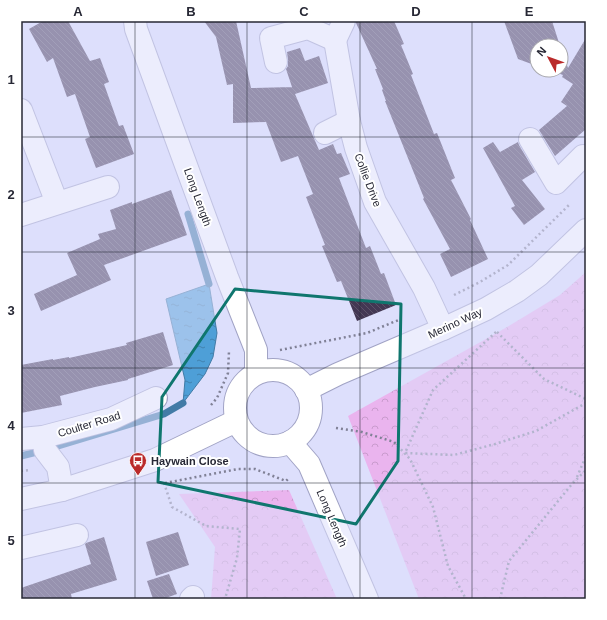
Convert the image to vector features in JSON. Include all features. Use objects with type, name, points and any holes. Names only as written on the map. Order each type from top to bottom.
[{"type":"street","name":"Long Length","points":[[135,21],[136,29],[173,130],[256,350],[256,373]]},
{"type":"street","points":[[276,62],[271,38],[308,28],[339,31]]},
{"type":"street","name":"Collie Drive","points":[[339,31],[349,121],[356,148],[375,202],[424,288],[443,329]]},
{"type":"street","points":[[21,110],[57,203]]},
{"type":"street","points":[[325,133],[349,121]]},
{"type":"street","points":[[530,139],[556,183],[585,156]]},
{"type":"street","points":[[21,215],[108,187]]},
{"type":"street","name":"Merino Way","points":[[306,390],[338,374],[486,309],[517,291],[538,275],[586,230]]},
{"type":"street","points":[[267,370],[279,370],[290,373],[300,380],[306,390],[310,401],[311,414],[307,425],[300,435],[290,442],[278,446],[265,446],[253,441],[243,432],[236,421],[234,410],[235,399],[239,388],[246,380],[256,373],[267,370]]},
{"type":"street","name":"Coulter Road","points":[[21,439],[43,437],[111,419],[156,398]]},
{"type":"street","points":[[21,499],[62,490],[155,460],[236,421]]},
{"type":"street","name":"Coulter Road","points":[[43,437],[46,450],[58,467],[62,490]]},
{"type":"street","name":"Long Length","points":[[290,442],[309,464],[367,599]]},
{"type":"street","points":[[21,548],[77,535]]},
{"type":"path","points":[[448,298],[480,282],[508,265],[573,200]]},
{"type":"path","points":[[279,350],[367,333],[380,327]]},
{"type":"path","points":[[494,329],[544,379],[586,399]]},
{"type":"path","points":[[405,454],[433,390],[497,332]]},
{"type":"path","points":[[405,454],[454,455],[496,444],[536,431],[586,403]]},
{"type":"path","points":[[336,428],[362,432],[394,442],[410,459],[433,507],[448,566],[466,599]]},
{"type":"path","points":[[576,480],[586,456]]},
{"type":"path","points":[[225,599],[237,558],[240,529],[206,526],[172,507],[164,483],[238,469],[256,469],[286,481],[309,464]]},
{"type":"path","points":[[500,599],[509,561],[586,470]]},
{"type":"highlighted area","points":[[235,289],[401,304],[398,461],[356,524],[158,482],[162,397]]},
{"type":"green space","points":[[586,272],[586,599],[419,599],[348,416],[502,330],[560,295]]},
{"type":"green space","points":[[289,490],[337,599],[211,599],[215,547],[179,494]]},
{"type":"water","points":[[209,284],[217,333],[213,357],[205,374],[183,403],[185,380],[166,299]]},
{"type":"building","points":[[43,21],[68,21],[90,61],[100,58],[109,82],[104,84],[119,126],[123,125],[134,154],[96,168],[85,139],[90,137],[75,94],[67,97],[53,58],[47,62],[29,29]]},
{"type":"building","points":[[204,21],[236,21],[251,88],[292,87],[286,69],[288,66],[287,52],[300,48],[305,61],[319,56],[328,83],[295,94],[319,150],[333,144],[337,154],[341,153],[350,174],[339,178],[366,248],[370,246],[381,274],[384,273],[396,305],[357,321],[341,281],[337,282],[322,246],[325,245],[306,197],[313,194],[298,156],[281,162],[266,122],[233,123],[233,84],[227,85],[216,37]]},
{"type":"building","points":[[356,21],[394,21],[404,44],[401,45],[413,74],[411,75],[434,134],[437,133],[455,178],[451,180],[471,219],[470,220],[488,259],[451,277],[440,254],[450,249],[423,199],[424,198],[385,101],[383,89],[375,69],[377,69]]},
{"type":"building","points":[[504,21],[552,21],[557,38],[529,38],[529,63],[518,59]]},
{"type":"building","points":[[586,38],[586,129],[555,156],[539,130],[567,106],[561,102],[573,84],[564,78],[569,78],[569,66]]},
{"type":"building","points":[[493,142],[500,152],[518,142],[535,172],[522,180],[545,209],[524,225],[511,208],[515,206],[483,148]]},
{"type":"building","points":[[171,190],[187,235],[104,265],[111,280],[41,311],[34,294],[77,275],[67,253],[100,239],[98,234],[116,229],[110,210]]},
{"type":"building","points":[[163,332],[173,365],[128,380],[60,396],[62,405],[21,413],[21,365],[53,359],[69,358],[127,345],[126,343]]},
{"type":"building","points":[[178,532],[189,565],[156,576],[146,542]]},
{"type":"building","points":[[104,537],[117,580],[71,594],[72,599],[21,599],[21,588],[91,564],[85,544]]},
{"type":"building","points":[[169,574],[177,594],[163,599],[153,599],[147,581]]},
{"type":"waterway","points":[[188,214],[209,284]]},
{"type":"waterway","points":[[21,456],[164,414],[183,403]]},
{"type":"place","name":"Haywain Close","points":[[138,476]]}]
